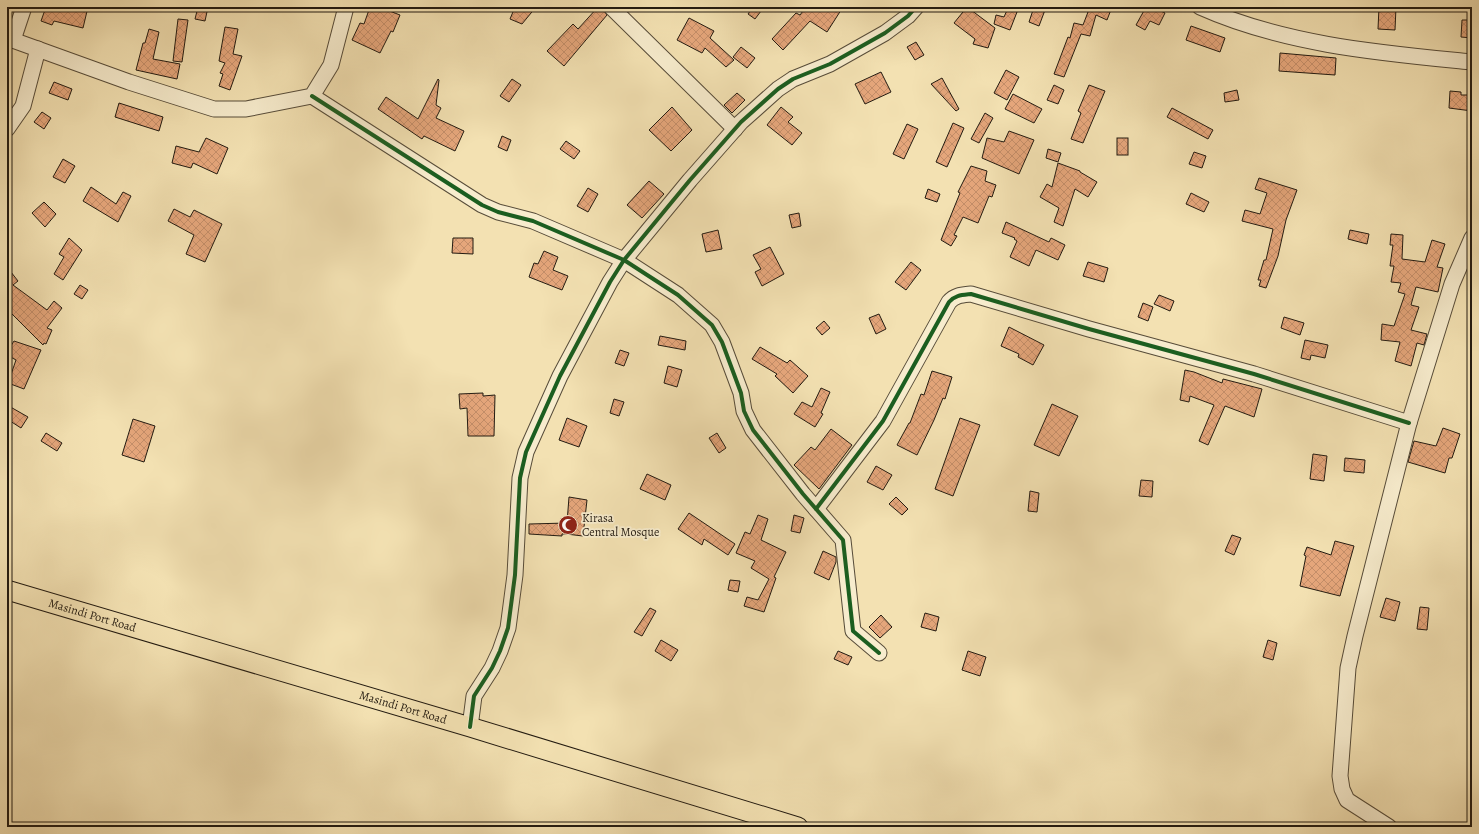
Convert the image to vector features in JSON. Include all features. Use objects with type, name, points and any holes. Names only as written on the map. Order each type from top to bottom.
[{"type":"main road","name":"Masindi Port Road","points":[[7,590],[470,727],[798,827]]},
{"type":"street","points":[[24,7],[10,39],[129,82],[214,110],[246,110],[312,96],[482,205],[498,212],[533,221],[624,260],[678,295],[712,325],[722,342],[740,393],[744,411],[753,430],[816,509],[843,540],[853,632],[878,653]]},
{"type":"street","points":[[312,96],[331,65],[346,7]]},
{"type":"street","points":[[611,7],[735,128]]},
{"type":"street","points":[[470,727],[474,696],[494,662],[508,628],[515,575],[520,478],[526,452],[560,376],[596,305],[624,260],[735,128],[778,89],[793,79],[830,64],[885,33],[908,16],[916,7]]},
{"type":"street","points":[[1200,7],[1220,16],[1274,33],[1389,53],[1472,62]]},
{"type":"street","points":[[7,128],[23,106],[38,49]]},
{"type":"street","points":[[1389,827],[1347,800],[1342,789],[1340,776],[1348,668],[1409,423],[1452,284],[1472,238]]},
{"type":"street","points":[[816,509],[883,421],[949,302],[953,298],[961,295],[971,294],[1089,329],[1254,374],[1409,423]]},
{"type":"building","points":[[46,7],[88,7],[83,28],[54,21],[52,25],[41,21]]},
{"type":"building","points":[[198,7],[208,7],[205,21],[195,19]]},
{"type":"building","points":[[370,7],[379,7],[400,15],[393,32],[391,31],[380,53],[352,40],[360,23],[364,24]]},
{"type":"building","points":[[515,7],[536,7],[522,24],[510,19]]},
{"type":"building","points":[[598,7],[602,7],[607,15],[564,66],[547,51],[573,24],[578,29]]},
{"type":"building","points":[[753,7],[764,7],[755,19],[748,14]]},
{"type":"building","points":[[806,7],[843,7],[827,32],[810,21],[783,50],[772,39],[796,13],[800,15]]},
{"type":"building","points":[[967,7],[995,28],[988,48],[973,44],[975,39],[954,23]]},
{"type":"building","points":[[1034,7],[1045,10],[1039,26],[1029,22]]},
{"type":"building","points":[[1076,7],[1112,7],[1107,20],[1096,15],[1090,36],[1081,34],[1064,77],[1054,74],[1068,37],[1070,38],[1074,23],[1083,25],[1088,12]]},
{"type":"building","points":[[1146,7],[1152,7],[1165,13],[1159,25],[1150,21],[1145,30],[1136,25]]},
{"type":"building","points":[[1379,7],[1396,7],[1395,30],[1378,29]]},
{"type":"building","points":[[1008,8],[1017,12],[1010,30],[994,24],[996,15],[1004,17]]},
{"type":"building","points":[[689,18],[714,31],[710,38],[734,60],[726,67],[705,48],[702,53],[677,40]]},
{"type":"building","points":[[178,19],[188,20],[182,62],[173,61]]},
{"type":"building","points":[[1462,20],[1472,20],[1472,38],[1461,37]]},
{"type":"building","points":[[1191,26],[1225,38],[1220,52],[1186,40]]},
{"type":"building","points":[[225,27],[238,29],[233,54],[242,56],[230,90],[219,86],[223,74],[220,73],[225,63],[219,61]]},
{"type":"building","points":[[149,29],[159,32],[153,59],[180,64],[177,79],[136,70],[143,43],[145,43]]},
{"type":"building","points":[[916,42],[924,55],[915,60],[907,47]]},
{"type":"building","points":[[741,47],[755,58],[747,68],[733,57]]},
{"type":"building","points":[[1280,53],[1336,58],[1335,75],[1279,71]]},
{"type":"building","points":[[1006,70],[1019,77],[1007,100],[994,93]]},
{"type":"building","points":[[881,72],[891,92],[865,104],[855,84]]},
{"type":"building","points":[[942,78],[959,109],[956,111],[931,84]]},
{"type":"building","points":[[438,79],[436,105],[441,108],[436,118],[464,131],[455,151],[424,136],[422,139],[378,109],[386,97],[418,119]]},
{"type":"building","points":[[512,79],[521,85],[509,102],[500,96]]},
{"type":"building","points":[[54,82],[72,89],[68,100],[49,93]]},
{"type":"building","points":[[1054,85],[1064,90],[1058,104],[1047,100]]},
{"type":"building","points":[[1089,85],[1105,91],[1083,143],[1071,139],[1081,113],[1078,111]]},
{"type":"building","points":[[1237,90],[1239,100],[1225,102],[1224,93]]},
{"type":"building","points":[[1450,91],[1461,92],[1461,95],[1472,95],[1472,111],[1449,108]]},
{"type":"building","points":[[737,93],[745,100],[732,113],[724,105]]},
{"type":"building","points":[[1013,94],[1042,109],[1034,123],[1005,109]]},
{"type":"building","points":[[119,103],[163,117],[159,131],[115,117]]},
{"type":"building","points":[[672,107],[692,130],[671,151],[649,130]]},
{"type":"building","points":[[781,107],[793,117],[788,122],[802,133],[792,145],[767,125]]},
{"type":"building","points":[[1172,108],[1213,130],[1208,139],[1167,117]]},
{"type":"building","points":[[42,112],[51,118],[44,129],[34,122]]},
{"type":"building","points":[[985,113],[993,118],[979,143],[971,139]]},
{"type":"building","points":[[953,123],[964,128],[947,167],[936,162]]},
{"type":"building","points":[[907,124],[918,129],[904,159],[893,154]]},
{"type":"building","points":[[1009,131],[1034,140],[1019,174],[982,158],[987,138],[1004,142]]},
{"type":"building","points":[[502,136],[511,140],[507,151],[498,147]]},
{"type":"building","points":[[206,138],[228,148],[217,174],[193,163],[191,168],[172,163],[176,146],[199,152]]},
{"type":"building","points":[[1117,138],[1128,138],[1128,155],[1117,155]]},
{"type":"building","points":[[566,141],[580,151],[574,159],[560,149]]},
{"type":"building","points":[[1048,149],[1061,153],[1058,162],[1046,158]]},
{"type":"building","points":[[1194,152],[1206,156],[1202,168],[1189,164]]},
{"type":"building","points":[[63,159],[75,166],[65,183],[53,177]]},
{"type":"building","points":[[1058,163],[1080,171],[1097,182],[1088,197],[1075,189],[1063,226],[1054,222],[1059,208],[1040,197],[1047,184],[1052,187]]},
{"type":"building","points":[[971,166],[987,171],[985,181],[996,185],[992,197],[989,196],[978,223],[963,217],[954,235],[957,236],[951,246],[941,240],[960,193],[958,192]]},
{"type":"building","points":[[1259,178],[1297,190],[1286,220],[1278,256],[1266,288],[1259,286],[1261,280],[1258,280],[1264,260],[1266,260],[1273,229],[1242,221],[1245,210],[1260,214],[1267,193],[1255,189]]},
{"type":"building","points":[[649,181],[664,194],[642,218],[627,205]]},
{"type":"building","points":[[91,187],[116,204],[123,192],[131,196],[118,222],[83,201]]},
{"type":"building","points":[[588,188],[598,194],[588,212],[577,206]]},
{"type":"building","points":[[928,189],[940,194],[937,202],[925,198]]},
{"type":"building","points":[[1191,193],[1209,202],[1204,212],[1186,204]]},
{"type":"building","points":[[44,202],[56,214],[45,227],[32,213]]},
{"type":"building","points":[[174,209],[190,217],[194,210],[222,224],[205,262],[186,254],[194,235],[168,221]]},
{"type":"building","points":[[799,213],[801,226],[792,228],[789,215]]},
{"type":"building","points":[[1006,222],[1049,242],[1051,238],[1065,245],[1058,260],[1036,250],[1029,266],[1010,257],[1017,241],[1014,239],[1015,238],[1002,233]]},
{"type":"building","points":[[718,230],[722,249],[706,252],[702,234]]},
{"type":"building","points":[[1350,230],[1369,234],[1367,244],[1348,239]]},
{"type":"building","points":[[1391,234],[1403,235],[1402,259],[1425,262],[1432,240],[1445,244],[1437,267],[1443,268],[1438,292],[1416,287],[1411,305],[1419,307],[1411,330],[1427,334],[1424,345],[1417,343],[1411,366],[1395,361],[1400,342],[1381,340],[1382,324],[1394,326],[1405,294],[1398,292],[1401,283],[1391,282],[1394,266],[1390,266],[1393,245],[1390,245]]},
{"type":"building","points":[[69,238],[82,250],[63,280],[54,274],[64,257],[59,254]]},
{"type":"building","points":[[453,238],[473,238],[473,254],[452,253]]},
{"type":"building","points":[[770,247],[784,274],[762,286],[755,272],[761,269],[753,255]]},
{"type":"building","points":[[544,251],[558,257],[553,270],[568,276],[562,290],[529,277],[534,263],[538,264]]},
{"type":"building","points":[[911,262],[921,270],[906,290],[895,282]]},
{"type":"building","points":[[1088,262],[1108,268],[1104,282],[1083,276]]},
{"type":"building","points":[[7,267],[18,281],[13,285],[47,310],[54,301],[62,308],[47,328],[52,330],[46,344],[44,343],[43,345],[7,309]]},
{"type":"building","points":[[80,285],[88,290],[82,299],[74,294]]},
{"type":"building","points":[[1159,295],[1174,301],[1170,311],[1154,304]]},
{"type":"building","points":[[1143,303],[1153,307],[1148,321],[1138,317]]},
{"type":"building","points":[[879,314],[886,329],[876,334],[869,318]]},
{"type":"building","points":[[1284,317],[1304,323],[1300,335],[1281,328]]},
{"type":"building","points":[[824,321],[830,328],[822,335],[816,328]]},
{"type":"building","points":[[1009,327],[1044,345],[1033,365],[1018,357],[1019,354],[1001,346]]},
{"type":"building","points":[[660,336],[686,341],[685,350],[658,345]]},
{"type":"building","points":[[1305,340],[1328,345],[1325,358],[1311,355],[1310,360],[1301,358]]},
{"type":"building","points":[[14,341],[41,350],[24,389],[8,383],[16,360],[7,355],[7,352]]},
{"type":"building","points":[[760,347],[787,363],[790,360],[808,376],[793,393],[775,376],[777,374],[752,359]]},
{"type":"building","points":[[620,350],[629,353],[624,366],[615,363]]},
{"type":"building","points":[[668,366],[682,370],[677,387],[664,383]]},
{"type":"building","points":[[1185,370],[1222,383],[1223,379],[1262,389],[1254,417],[1225,406],[1208,445],[1199,441],[1214,405],[1190,396],[1189,402],[1180,400]]},
{"type":"building","points":[[932,371],[952,377],[945,399],[943,398],[917,455],[897,445],[910,423],[921,394],[924,395]]},
{"type":"building","points":[[821,388],[830,392],[821,413],[823,414],[815,427],[794,414],[802,402],[812,407]]},
{"type":"building","points":[[483,393],[483,396],[495,395],[494,436],[468,436],[467,408],[460,409],[459,394]]},
{"type":"building","points":[[614,399],[624,402],[619,416],[610,413]]},
{"type":"building","points":[[1052,404],[1078,416],[1059,456],[1034,445]]},
{"type":"building","points":[[7,405],[28,417],[21,428],[7,419]]},
{"type":"building","points":[[567,418],[587,426],[579,447],[559,440]]},
{"type":"building","points":[[960,418],[980,425],[953,496],[935,489]]},
{"type":"building","points":[[133,419],[155,426],[144,462],[122,455]]},
{"type":"building","points":[[1443,428],[1460,434],[1452,458],[1449,458],[1445,473],[1408,462],[1414,441],[1436,446]]},
{"type":"building","points":[[831,429],[852,445],[819,489],[794,465],[811,447],[815,450]]},
{"type":"building","points":[[46,433],[62,443],[57,451],[41,441]]},
{"type":"building","points":[[717,433],[726,448],[719,453],[709,438]]},
{"type":"building","points":[[1313,454],[1327,456],[1324,481],[1310,479]]},
{"type":"building","points":[[1345,458],[1365,460],[1364,473],[1344,471]]},
{"type":"building","points":[[876,466],[892,475],[883,490],[867,482]]},
{"type":"building","points":[[647,474],[671,485],[665,500],[640,489]]},
{"type":"building","points":[[1141,480],[1153,481],[1152,497],[1139,496]]},
{"type":"building","points":[[1030,491],[1039,493],[1037,512],[1028,511]]},
{"type":"building","points":[[569,497],[587,500],[583,536],[566,534],[562,534],[562,536],[529,534],[529,524],[567,523]]},
{"type":"building","points":[[896,497],[908,509],[902,515],[889,504]]},
{"type":"building","points":[[689,513],[735,544],[728,555],[704,539],[702,545],[678,529]]},
{"type":"building","points":[[758,515],[768,519],[761,540],[786,552],[774,577],[776,578],[764,612],[744,606],[747,597],[758,600],[769,579],[751,568],[755,561],[736,553],[745,532],[750,534]]},
{"type":"building","points":[[794,515],[804,518],[800,533],[791,531]]},
{"type":"building","points":[[1232,535],[1241,538],[1234,555],[1225,551]]},
{"type":"building","points":[[1335,541],[1354,546],[1340,596],[1300,586],[1306,556],[1304,555],[1307,547],[1331,555]]},
{"type":"building","points":[[823,551],[836,557],[836,562],[829,580],[814,573]]},
{"type":"building","points":[[730,580],[740,581],[738,592],[728,590]]},
{"type":"building","points":[[1386,598],[1400,602],[1395,621],[1380,617]]},
{"type":"building","points":[[1420,607],[1429,608],[1427,630],[1417,629]]},
{"type":"building","points":[[650,608],[656,611],[642,636],[634,632]]},
{"type":"building","points":[[925,613],[939,617],[936,631],[921,627]]},
{"type":"building","points":[[881,615],[892,627],[880,638],[869,627]]},
{"type":"building","points":[[661,640],[678,650],[671,661],[655,651]]},
{"type":"building","points":[[1268,640],[1277,643],[1273,660],[1263,657]]},
{"type":"building","points":[[838,651],[852,657],[848,665],[834,659]]},
{"type":"building","points":[[968,651],[986,657],[980,676],[962,670]]},
{"type":"cycle path","points":[[470,727],[474,696],[492,668],[508,628],[515,575],[520,478],[526,452],[560,376],[610,282],[624,260],[690,180],[741,122],[778,89],[793,79],[830,64],[885,33],[908,16],[916,7]]},
{"type":"cycle path","points":[[312,96],[482,205],[498,212],[533,221],[624,260],[678,295],[712,325],[722,342],[741,393],[744,411],[753,430],[803,494],[843,540],[853,631],[879,653]]},
{"type":"cycle path","points":[[816,509],[883,421],[949,302],[956,297],[971,294],[1089,329],[1254,374],[1409,423]]},
{"type":"place","name":"Kirasa Central Mosque","points":[[568,525]]}]
